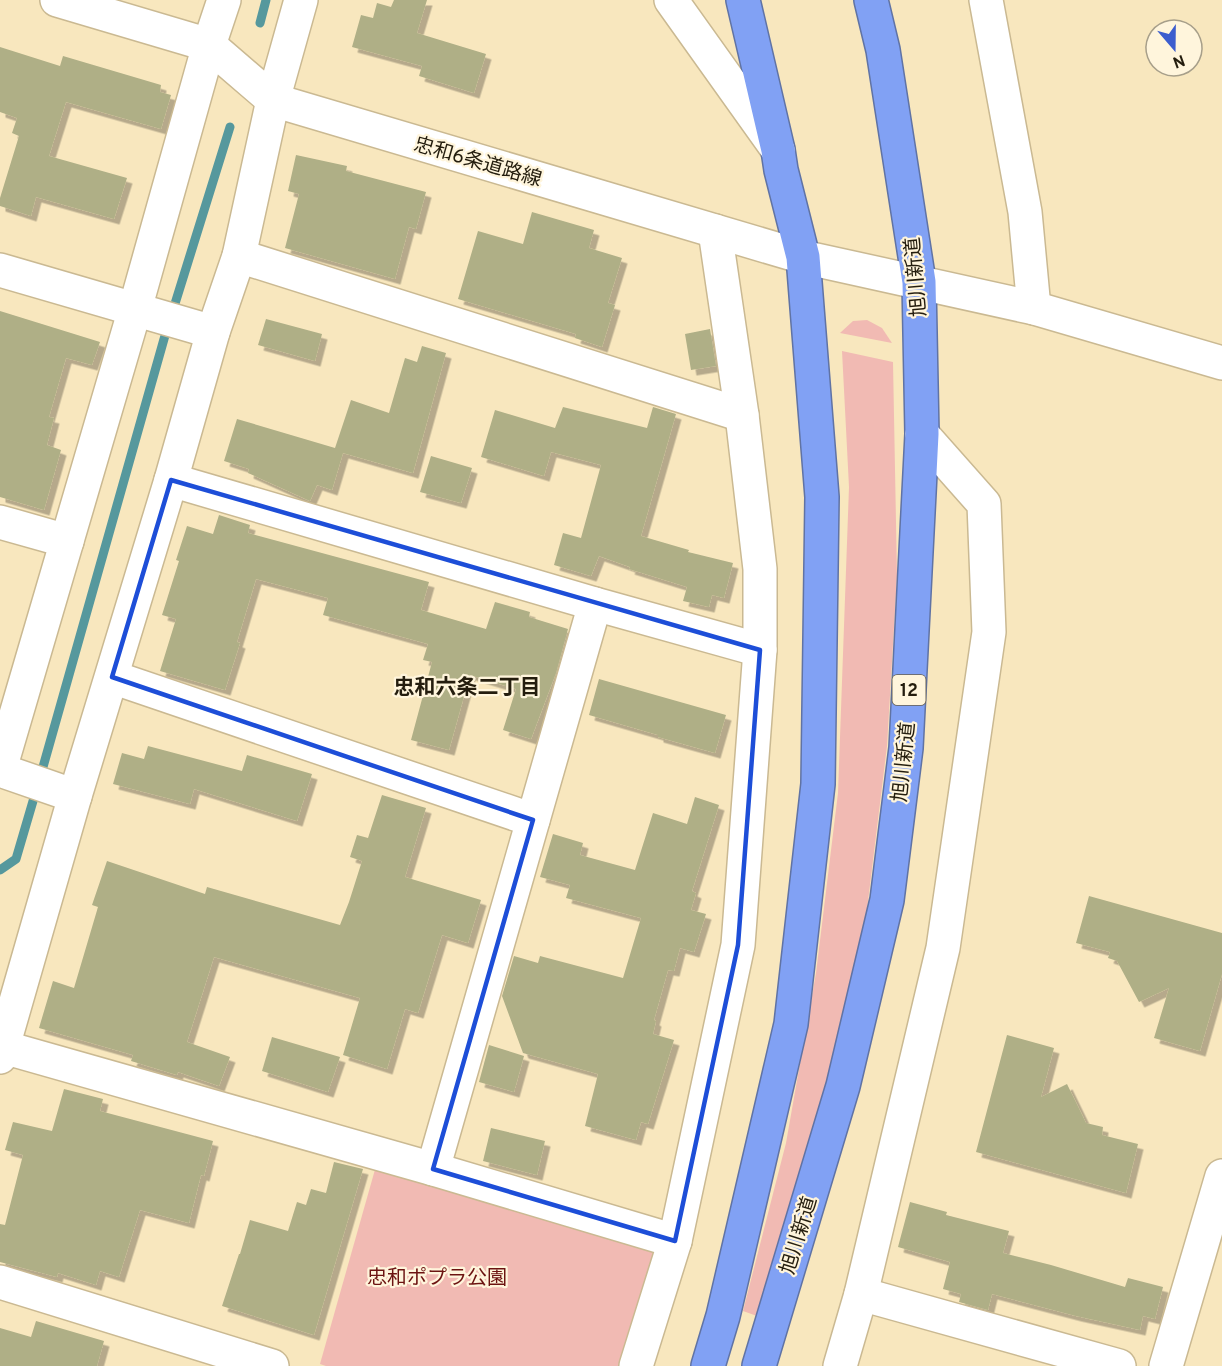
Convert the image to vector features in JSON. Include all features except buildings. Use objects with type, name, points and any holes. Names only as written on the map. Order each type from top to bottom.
[{"type":"highway","points":[[708,1366],[723,1316],[791,1024],[818,784],[822,497],[803,257],[742,0]]},
{"type":"highway","name":"旭川新道","points":[[759,1366],[843,1086],[887,900],[906,748],[922,434],[919,282],[883,50],[871,0]]},
{"type":"street","name":"忠和6条道路線","points":[[57,0],[209,45],[273,100],[803,257],[1034,308],[1222,363]]},
{"type":"street","points":[[224,0],[209,45],[147,313],[67,541],[31,780],[1,1052],[434,1170],[675,1241]]},
{"type":"street","points":[[31,780],[112,677],[171,480],[202,329],[239,256],[273,100],[301,0]]},
{"type":"street","points":[[671,0],[778,150]]},
{"type":"street","points":[[986,0],[1025,212],[1034,308]]},
{"type":"street","points":[[636,1366],[675,1241],[738,945],[759,650],[760,569],[742,415],[715,231]]},
{"type":"street","points":[[239,256],[742,415]]},
{"type":"street","points":[[0,270],[202,329]]},
{"type":"street","points":[[840,1366],[861,1294],[943,948],[989,632],[984,504],[922,434]]},
{"type":"street","points":[[171,480],[759,650]]},
{"type":"street","points":[[0,522],[67,541]]},
{"type":"street","points":[[434,1170],[595,604]]},
{"type":"street","points":[[112,677],[533,820]]},
{"type":"street","points":[[1166,1366],[1222,1176]]},
{"type":"street","points":[[0,1282],[272,1366]]},
{"type":"street","points":[[861,1294],[1119,1366]]},
{"type":"highlighted area","points":[[171,480],[760,650],[738,945],[675,1241],[433,1169],[533,820],[112,677]]},
{"type":"green space","points":[[867,320],[882,328],[892,343],[840,333],[853,321]]},
{"type":"green space","points":[[842,351],[893,362],[897,576],[887,746],[863,942],[828,1081],[757,1316],[743,1311],[786,1143],[816,973],[838,793],[849,487]]},
{"type":"green space","name":"忠和ポプラ公園","points":[[376,1166],[655,1250],[621,1366],[326,1366],[320,1364]]},
{"type":"waterway","points":[[260,23],[266,0]]},
{"type":"waterway","points":[[0,870],[16,859],[164,339],[230,127]]},
{"type":"district","name":"忠和六条二丁目","points":[[467,687]]}]
